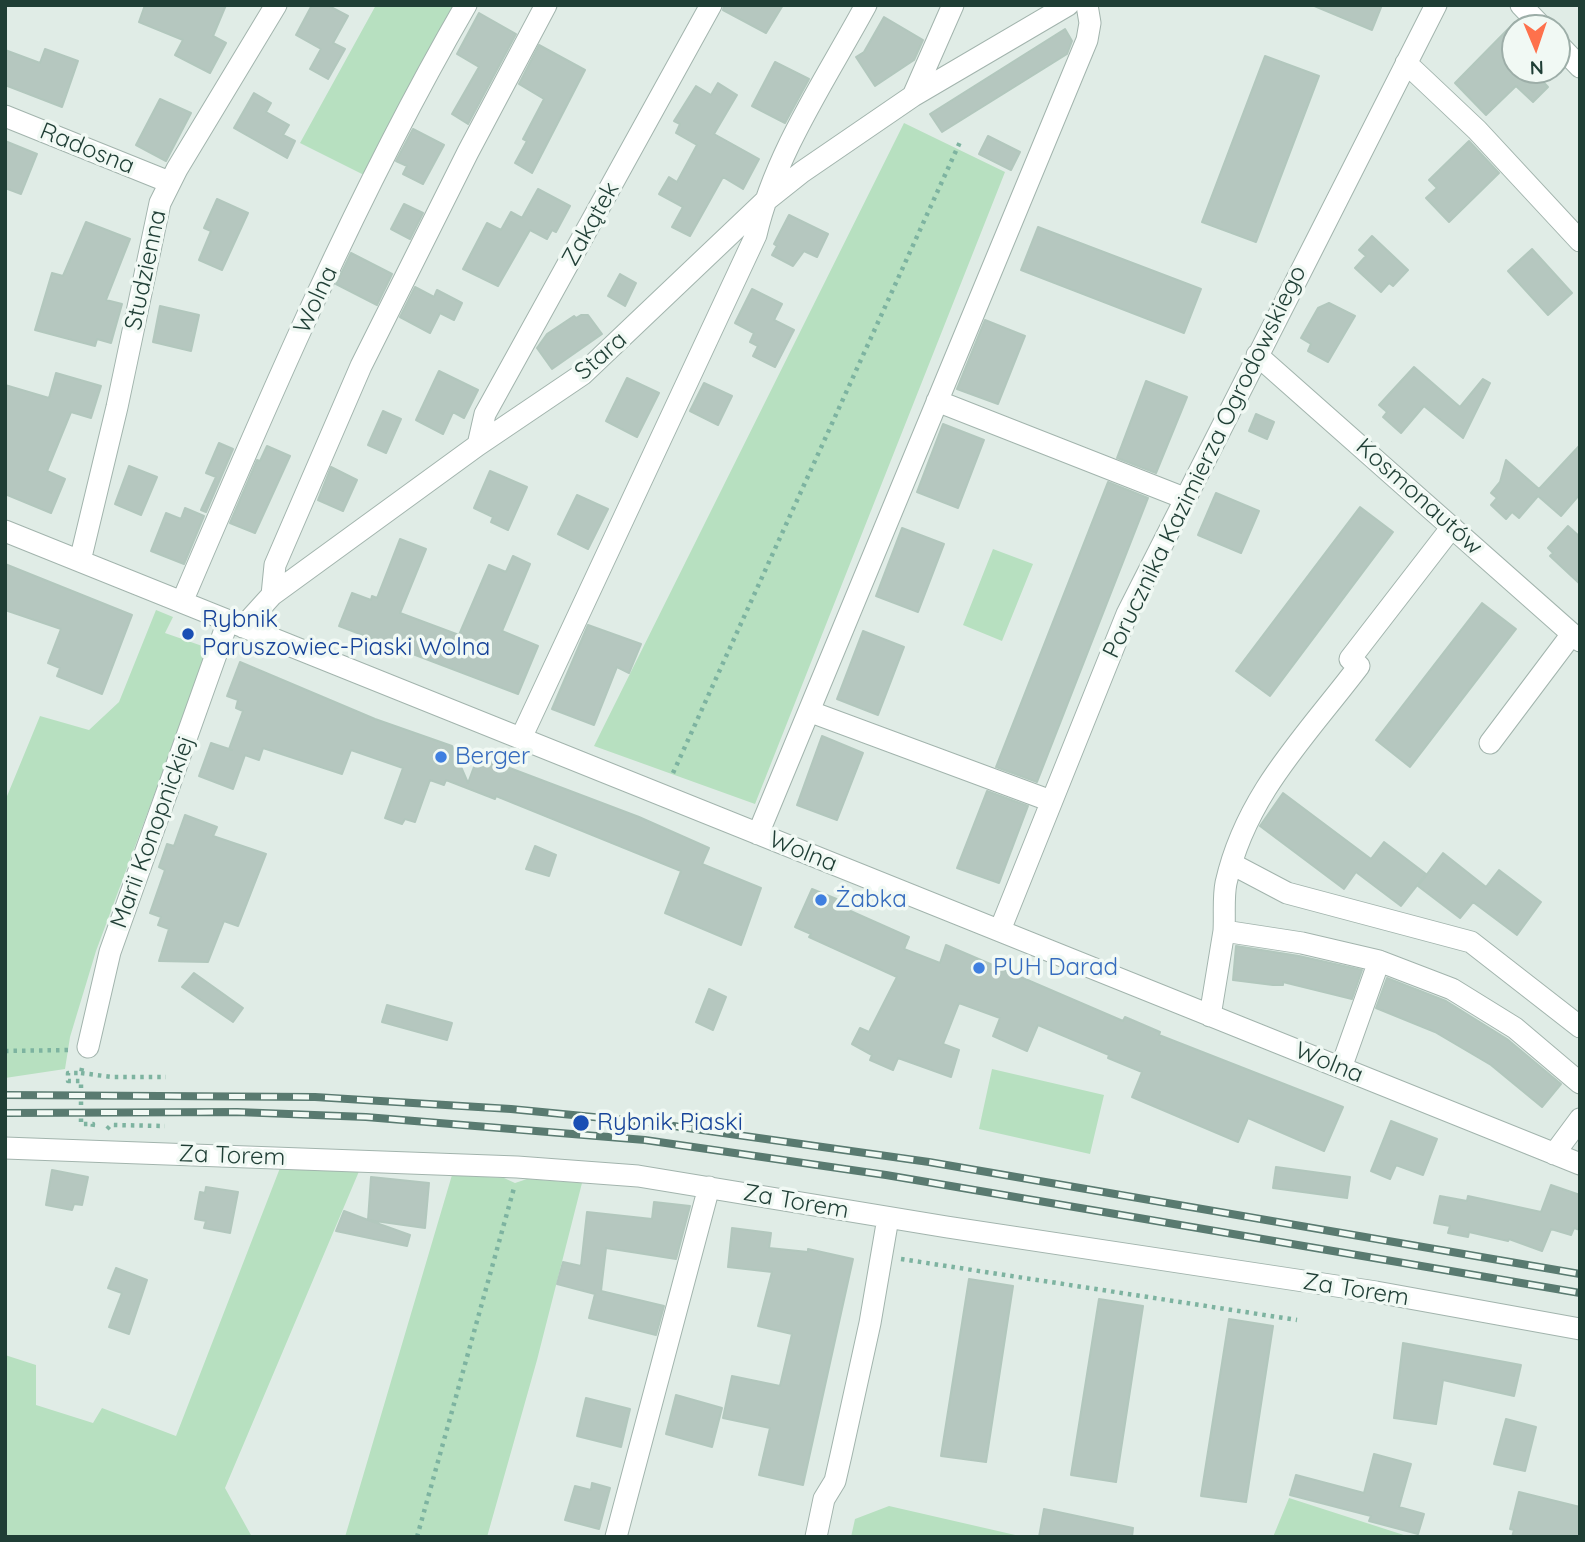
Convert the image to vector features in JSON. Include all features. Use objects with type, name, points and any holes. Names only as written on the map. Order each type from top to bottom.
[{"type":"street","name":"Studzienna","points":[[80,561],[117,407],[154,223],[169,182],[276,5]]},
{"type":"street","name":"Wolna","points":[[181,602],[321,288],[420,89],[466,5]]},
{"type":"street","points":[[272,595],[275,565],[362,366],[468,152],[547,5]]},
{"type":"street","name":"Zakątek","points":[[478,445],[485,414],[711,5]]},
{"type":"street","points":[[522,738],[553,665],[756,235],[763,203],[777,169],[866,5]]},
{"type":"street","points":[[913,96],[953,5]]},
{"type":"street","name":"Stara","points":[[236,624],[478,445],[583,374],[763,203],[802,172],[913,96],[1068,5]]},
{"type":"street","points":[[758,834],[811,712],[1087,40],[1090,23],[1087,5]]},
{"type":"street","name":"Porucznika Kazimierza Ogrodowskiego","points":[[1000,930],[1127,614],[1436,5]]},
{"type":"street","points":[[1406,64],[1477,130],[1580,241]]},
{"type":"street","name":"Radosna","points":[[5,116],[169,182]]},
{"type":"street","name":"Kosmonautów","points":[[1257,355],[1576,637]]},
{"type":"street","points":[[937,401],[1184,498]]},
{"type":"street","points":[[1210,1016],[1224,931],[1226,885],[1241,835],[1268,781],[1359,666],[1350,659],[1452,527]]},
{"type":"street","name":"Wolna","points":[[5,531],[1580,1164]]},
{"type":"street","name":"Marii Konopnickiej","points":[[89,1047],[110,952],[236,624]]},
{"type":"street","points":[[1490,743],[1576,637]]},
{"type":"street","points":[[811,712],[1051,801]]},
{"type":"street","points":[[1232,864],[1287,892],[1471,942],[1580,1027]]},
{"type":"street","points":[[1224,931],[1302,943],[1379,961],[1452,989],[1515,1028],[1580,1083]]},
{"type":"street","points":[[1341,1068],[1379,961]]},
{"type":"street","points":[[1554,1154],[1580,1119]]},
{"type":"street","name":"Za Torem","points":[[5,1148],[517,1167],[638,1176],[1376,1292],[1580,1329]]},
{"type":"street","points":[[616,1537],[709,1187]]},
{"type":"street","points":[[816,1537],[824,1499],[835,1480],[841,1455],[883,1256],[888,1217]]},
{"type":"path","points":[[673,773],[960,142]]},
{"type":"path","points":[[5,1051],[89,1047],[81,1073]]},
{"type":"path","points":[[81,1130],[93,1130],[93,1124],[81,1124],[81,1080],[68,1081],[68,1073],[112,1077],[166,1077]]},
{"type":"path","points":[[123,1152],[122,1138],[106,1137],[106,1130],[111,1125],[165,1126]]},
{"type":"path","points":[[417,1537],[517,1167]]},
{"type":"path","points":[[883,1256],[1297,1320]]},
{"type":"green space","points":[[376,5],[457,5],[370,178],[300,143]]},
{"type":"green space","points":[[904,123],[1005,172],[755,804],[594,746]]},
{"type":"green space","points":[[993,549],[1033,564],[1002,641],[963,625]]},
{"type":"green space","points":[[156,610],[173,617],[165,633],[208,648],[203,664],[96,951],[70,1037],[65,1069],[5,1078],[5,801],[40,716],[89,730],[119,702]]},
{"type":"green space","points":[[992,1069],[1104,1095],[1090,1154],[979,1129]]},
{"type":"green space","points":[[280,1168],[360,1169],[225,1488],[252,1537],[5,1537],[5,1355],[36,1365],[36,1405],[93,1423],[102,1408],[176,1436]]},
{"type":"green space","points":[[452,1175],[504,1178],[515,1183],[527,1179],[582,1183],[537,1360],[487,1537],[345,1537]]},
{"type":"green space","points":[[1289,1498],[1410,1537],[1273,1537]]},
{"type":"green space","points":[[889,1506],[1024,1537],[851,1537],[855,1519]]},
{"type":"building","points":[[145,5],[226,5],[213,36],[226,43],[210,73],[175,55],[183,40],[139,22]]},
{"type":"building","points":[[312,5],[327,5],[348,16],[333,43],[345,49],[328,79],[310,69],[321,49],[296,35]]},
{"type":"building","points":[[724,5],[783,5],[766,33],[723,10]]},
{"type":"building","points":[[1312,5],[1382,5],[1372,30]]},
{"type":"building","points":[[479,13],[516,34],[468,124],[452,114],[479,67],[457,54]]},
{"type":"building","points":[[884,17],[923,40],[914,60],[875,86],[856,57],[864,52]]},
{"type":"building","points":[[1065,29],[1072,41],[1067,54],[942,132],[930,114]]},
{"type":"building","points":[[1501,36],[1501,84],[1545,84],[1548,87],[1533,102],[1516,86],[1486,115],[1455,83]]},
{"type":"building","points":[[539,45],[585,70],[532,173],[515,163],[527,141],[523,139],[544,99],[519,84]]},
{"type":"building","points":[[45,49],[78,61],[62,107],[5,85],[5,50],[40,63]]},
{"type":"building","points":[[1265,56],[1319,76],[1256,242],[1202,222]]},
{"type":"building","points":[[775,62],[809,79],[785,123],[752,106]]},
{"type":"building","points":[[718,83],[737,95],[714,134],[759,159],[743,189],[723,177],[690,236],[672,227],[683,207],[659,194],[669,177],[677,182],[697,145],[676,133],[680,124],[674,121],[696,86],[711,95]]},
{"type":"building","points":[[254,93],[271,103],[266,112],[289,125],[283,135],[295,141],[287,158],[234,128]]},
{"type":"building","points":[[160,99],[191,113],[166,161],[136,145]]},
{"type":"building","points":[[413,129],[444,145],[423,184],[403,174],[407,166],[396,161]]},
{"type":"building","points":[[988,136],[1020,152],[1011,170],[979,154]]},
{"type":"building","points":[[5,141],[37,154],[21,194],[5,188]]},
{"type":"building","points":[[1469,141],[1499,173],[1449,222],[1426,198],[1437,188],[1429,180]]},
{"type":"building","points":[[538,189],[570,206],[556,232],[552,230],[547,239],[530,230],[498,286],[463,269],[487,223],[501,230],[511,212],[522,218]]},
{"type":"building","points":[[217,199],[248,213],[222,270],[199,260],[211,231],[204,228]]},
{"type":"building","points":[[404,204],[423,213],[410,239],[391,229]]},
{"type":"building","points":[[789,215],[828,234],[817,257],[804,251],[793,266],[772,255],[777,246],[774,244]]},
{"type":"building","points":[[86,222],[130,239],[106,300],[122,304],[111,343],[97,339],[95,346],[35,330],[52,273],[63,276]]},
{"type":"building","points":[[1038,227],[1201,289],[1184,333],[1021,270]]},
{"type":"building","points":[[1372,236],[1408,270],[1393,286],[1389,283],[1381,292],[1355,268],[1366,256],[1359,250]]},
{"type":"building","points":[[1532,249],[1572,293],[1548,315],[1508,271]]},
{"type":"building","points":[[351,253],[392,274],[377,305],[336,284]]},
{"type":"building","points":[[620,274],[636,283],[625,306],[608,296]]},
{"type":"building","points":[[415,287],[434,297],[437,290],[462,303],[454,320],[440,313],[430,333],[400,317]]},
{"type":"building","points":[[752,289],[782,304],[774,320],[794,330],[775,367],[753,356],[758,346],[750,342],[754,333],[735,323]]},
{"type":"building","points":[[1329,303],[1355,316],[1328,362],[1308,351],[1311,344],[1301,338],[1318,308]]},
{"type":"building","points":[[160,306],[199,315],[191,351],[153,342]]},
{"type":"building","points":[[588,315],[602,334],[552,369],[537,348],[547,334],[574,316],[576,318]]},
{"type":"building","points":[[985,320],[1025,336],[998,404],[957,389]]},
{"type":"building","points":[[1414,367],[1460,407],[1483,379],[1490,383],[1463,438],[1424,406],[1401,433],[1383,417],[1387,412],[1379,405]]},
{"type":"building","points":[[439,371],[478,390],[464,418],[453,412],[443,434],[416,420]]},
{"type":"building","points":[[56,373],[101,386],[91,418],[71,412],[47,471],[65,479],[51,513],[5,494],[5,385],[49,398]]},
{"type":"building","points":[[627,378],[659,393],[637,437],[606,421]]},
{"type":"building","points":[[1146,381],[1187,397],[1156,473],[1117,458]]},
{"type":"building","points":[[704,383],[732,396],[718,425],[690,411]]},
{"type":"building","points":[[383,411],[401,419],[386,453],[368,445]]},
{"type":"building","points":[[1256,414],[1274,422],[1267,439],[1249,431]]},
{"type":"building","points":[[943,424],[984,440],[958,508],[917,492]]},
{"type":"building","points":[[219,443],[233,449],[206,512],[201,510],[216,477],[206,473]]},
{"type":"building","points":[[1580,445],[1580,494],[1561,516],[1538,496],[1519,518],[1512,512],[1506,519],[1491,505],[1497,498],[1491,493],[1500,482],[1506,460],[1539,489]]},
{"type":"building","points":[[267,446],[290,456],[255,533],[230,523],[257,460],[260,461]]},
{"type":"building","points":[[129,466],[157,477],[141,515],[115,504]]},
{"type":"building","points":[[331,467],[357,480],[343,511],[318,500]]},
{"type":"building","points":[[490,471],[527,487],[508,530],[491,522],[493,517],[474,508]]},
{"type":"building","points":[[1108,482],[1148,498],[1037,782],[996,767]]},
{"type":"building","points":[[1216,493],[1259,511],[1241,553],[1198,535]]},
{"type":"building","points":[[577,495],[608,509],[588,549],[558,534]]},
{"type":"building","points":[[1360,507],[1393,532],[1270,696],[1236,671]]},
{"type":"building","points":[[185,508],[204,516],[184,564],[151,551],[166,513],[181,519]]},
{"type":"building","points":[[1568,526],[1580,537],[1580,584],[1550,556],[1553,553],[1548,548]]},
{"type":"building","points":[[902,528],[944,544],[918,612],[876,596]]},
{"type":"building","points":[[400,539],[426,549],[400,613],[459,635],[489,565],[506,572],[513,556],[530,564],[502,631],[538,646],[518,694],[339,626],[352,593],[371,600],[372,596],[377,598]]},
{"type":"building","points":[[5,564],[132,615],[102,694],[57,676],[60,668],[48,663],[61,629],[5,610]]},
{"type":"building","points":[[1482,603],[1516,629],[1410,767],[1376,740]]},
{"type":"building","points":[[588,625],[641,644],[629,673],[617,667],[594,725],[552,709]]},
{"type":"building","points":[[863,631],[904,647],[878,715],[837,699]]},
{"type":"building","points":[[240,662],[375,719],[452,746],[468,783],[478,756],[639,817],[709,848],[702,864],[761,888],[741,945],[665,913],[681,871],[496,796],[495,799],[446,780],[444,785],[430,780],[415,822],[405,819],[402,824],[385,818],[403,768],[351,750],[342,774],[263,748],[259,760],[245,755],[233,789],[199,776],[211,743],[229,749],[243,711],[236,708],[238,700],[227,696]]},
{"type":"building","points":[[822,736],[863,753],[837,820],[797,805]]},
{"type":"building","points":[[987,791],[1028,806],[999,883],[957,868]]},
{"type":"building","points":[[1283,793],[1371,859],[1384,842],[1426,874],[1401,906],[1356,872],[1344,889],[1260,826]]},
{"type":"building","points":[[185,815],[217,827],[213,836],[266,854],[238,926],[224,921],[208,962],[159,961],[169,929],[158,925],[161,917],[150,913],[165,870],[159,867],[167,844],[174,846]]},
{"type":"building","points":[[535,846],[556,855],[549,876],[526,869]]},
{"type":"building","points":[[1443,853],[1486,887],[1499,870],[1541,902],[1517,935],[1473,902],[1460,918],[1418,886]]},
{"type":"building","points":[[812,889],[839,900],[837,905],[909,937],[904,949],[940,963],[946,945],[1123,1021],[1125,1017],[1160,1032],[1159,1035],[1343,1107],[1324,1151],[1248,1118],[1238,1142],[1132,1097],[1142,1072],[1108,1058],[1109,1055],[1038,1025],[1027,1051],[993,1036],[1000,1018],[959,1003],[943,1044],[959,1050],[951,1077],[898,1058],[893,1070],[870,1060],[872,1055],[852,1044],[860,1028],[869,1032],[897,977],[809,937],[811,934],[795,927]]},
{"type":"building","points":[[1236,946],[1362,970],[1352,999],[1283,982],[1283,985],[1273,985],[1233,980]]},
{"type":"building","points":[[194,973],[243,1008],[233,1022],[182,987]]},
{"type":"building","points":[[1387,978],[1446,1001],[1507,1039],[1561,1084],[1542,1107],[1491,1065],[1435,1032],[1376,1008]]},
{"type":"building","points":[[709,989],[726,997],[713,1030],[696,1022]]},
{"type":"building","points":[[387,1005],[452,1023],[447,1040],[382,1022]]},
{"type":"building","points":[[1391,1121],[1437,1139],[1423,1175],[1396,1165],[1390,1179],[1371,1171]]},
{"type":"building","points":[[1276,1167],[1350,1177],[1347,1198],[1273,1188]]},
{"type":"building","points":[[52,1170],[88,1177],[82,1205],[74,1204],[72,1210],[46,1205]]},
{"type":"building","points":[[371,1177],[429,1183],[425,1228],[368,1220]]},
{"type":"building","points":[[1551,1185],[1580,1195],[1580,1230],[1574,1228],[1571,1235],[1551,1229],[1542,1251],[1509,1239],[1508,1241],[1469,1232],[1468,1237],[1448,1233],[1450,1226],[1434,1223],[1440,1196],[1467,1201],[1468,1196],[1541,1212]]},
{"type":"building","points":[[206,1187],[238,1192],[230,1233],[204,1228],[206,1221],[195,1219],[200,1192],[205,1193]]},
{"type":"building","points":[[654,1202],[690,1206],[676,1259],[606,1248],[601,1291],[664,1306],[656,1335],[589,1318],[595,1294],[557,1284],[563,1262],[581,1266],[587,1212],[652,1219]]},
{"type":"building","points":[[344,1211],[410,1235],[407,1246],[336,1231]]},
{"type":"building","points":[[732,1228],[771,1233],[769,1248],[808,1252],[808,1249],[853,1259],[803,1485],[759,1475],[770,1428],[723,1418],[732,1376],[780,1386],[792,1334],[758,1326],[772,1272],[728,1267]]},
{"type":"building","points":[[116,1268],[147,1280],[129,1334],[109,1327],[122,1293],[108,1288]]},
{"type":"building","points":[[969,1279],[1013,1286],[986,1462],[941,1456]]},
{"type":"building","points":[[1099,1299],[1143,1306],[1116,1482],[1071,1475]]},
{"type":"building","points":[[1229,1319],[1273,1326],[1246,1502],[1201,1496]]},
{"type":"building","points":[[1403,1343],[1521,1365],[1514,1396],[1443,1380],[1436,1424],[1394,1418]]},
{"type":"building","points":[[676,1395],[722,1408],[712,1447],[666,1434]]},
{"type":"building","points":[[586,1398],[630,1409],[621,1447],[577,1436]]},
{"type":"building","points":[[1506,1419],[1536,1427],[1525,1471],[1494,1464]]},
{"type":"building","points":[[1374,1454],[1411,1464],[1399,1507],[1424,1514],[1418,1534],[1369,1521],[1371,1516],[1290,1495],[1296,1475],[1364,1493]]},
{"type":"building","points":[[592,1483],[610,1488],[599,1529],[565,1520],[575,1486],[591,1490]]},
{"type":"building","points":[[1519,1492],[1580,1507],[1580,1537],[1512,1537],[1514,1530],[1510,1529]]},
{"type":"building","points":[[1044,1509],[1133,1528],[1132,1537],[1039,1537]]},
{"type":"railway","points":[[5,1095],[315,1097],[511,1109],[645,1122],[929,1162],[1580,1274]]},
{"type":"railway","points":[[5,1113],[237,1112],[366,1117],[645,1140],[886,1175],[1580,1293]]},
{"type":"place","name":"Rybnik Paruszowiec-Piaski Wolna","points":[[188,634]]},
{"type":"place","name":"Berger","points":[[441,757]]},
{"type":"place","name":"Żabka","points":[[821,900]]},
{"type":"place","name":"PUH Darad","points":[[979,968]]},
{"type":"place","name":"Rybnik Piaski","points":[[581,1123]]}]
